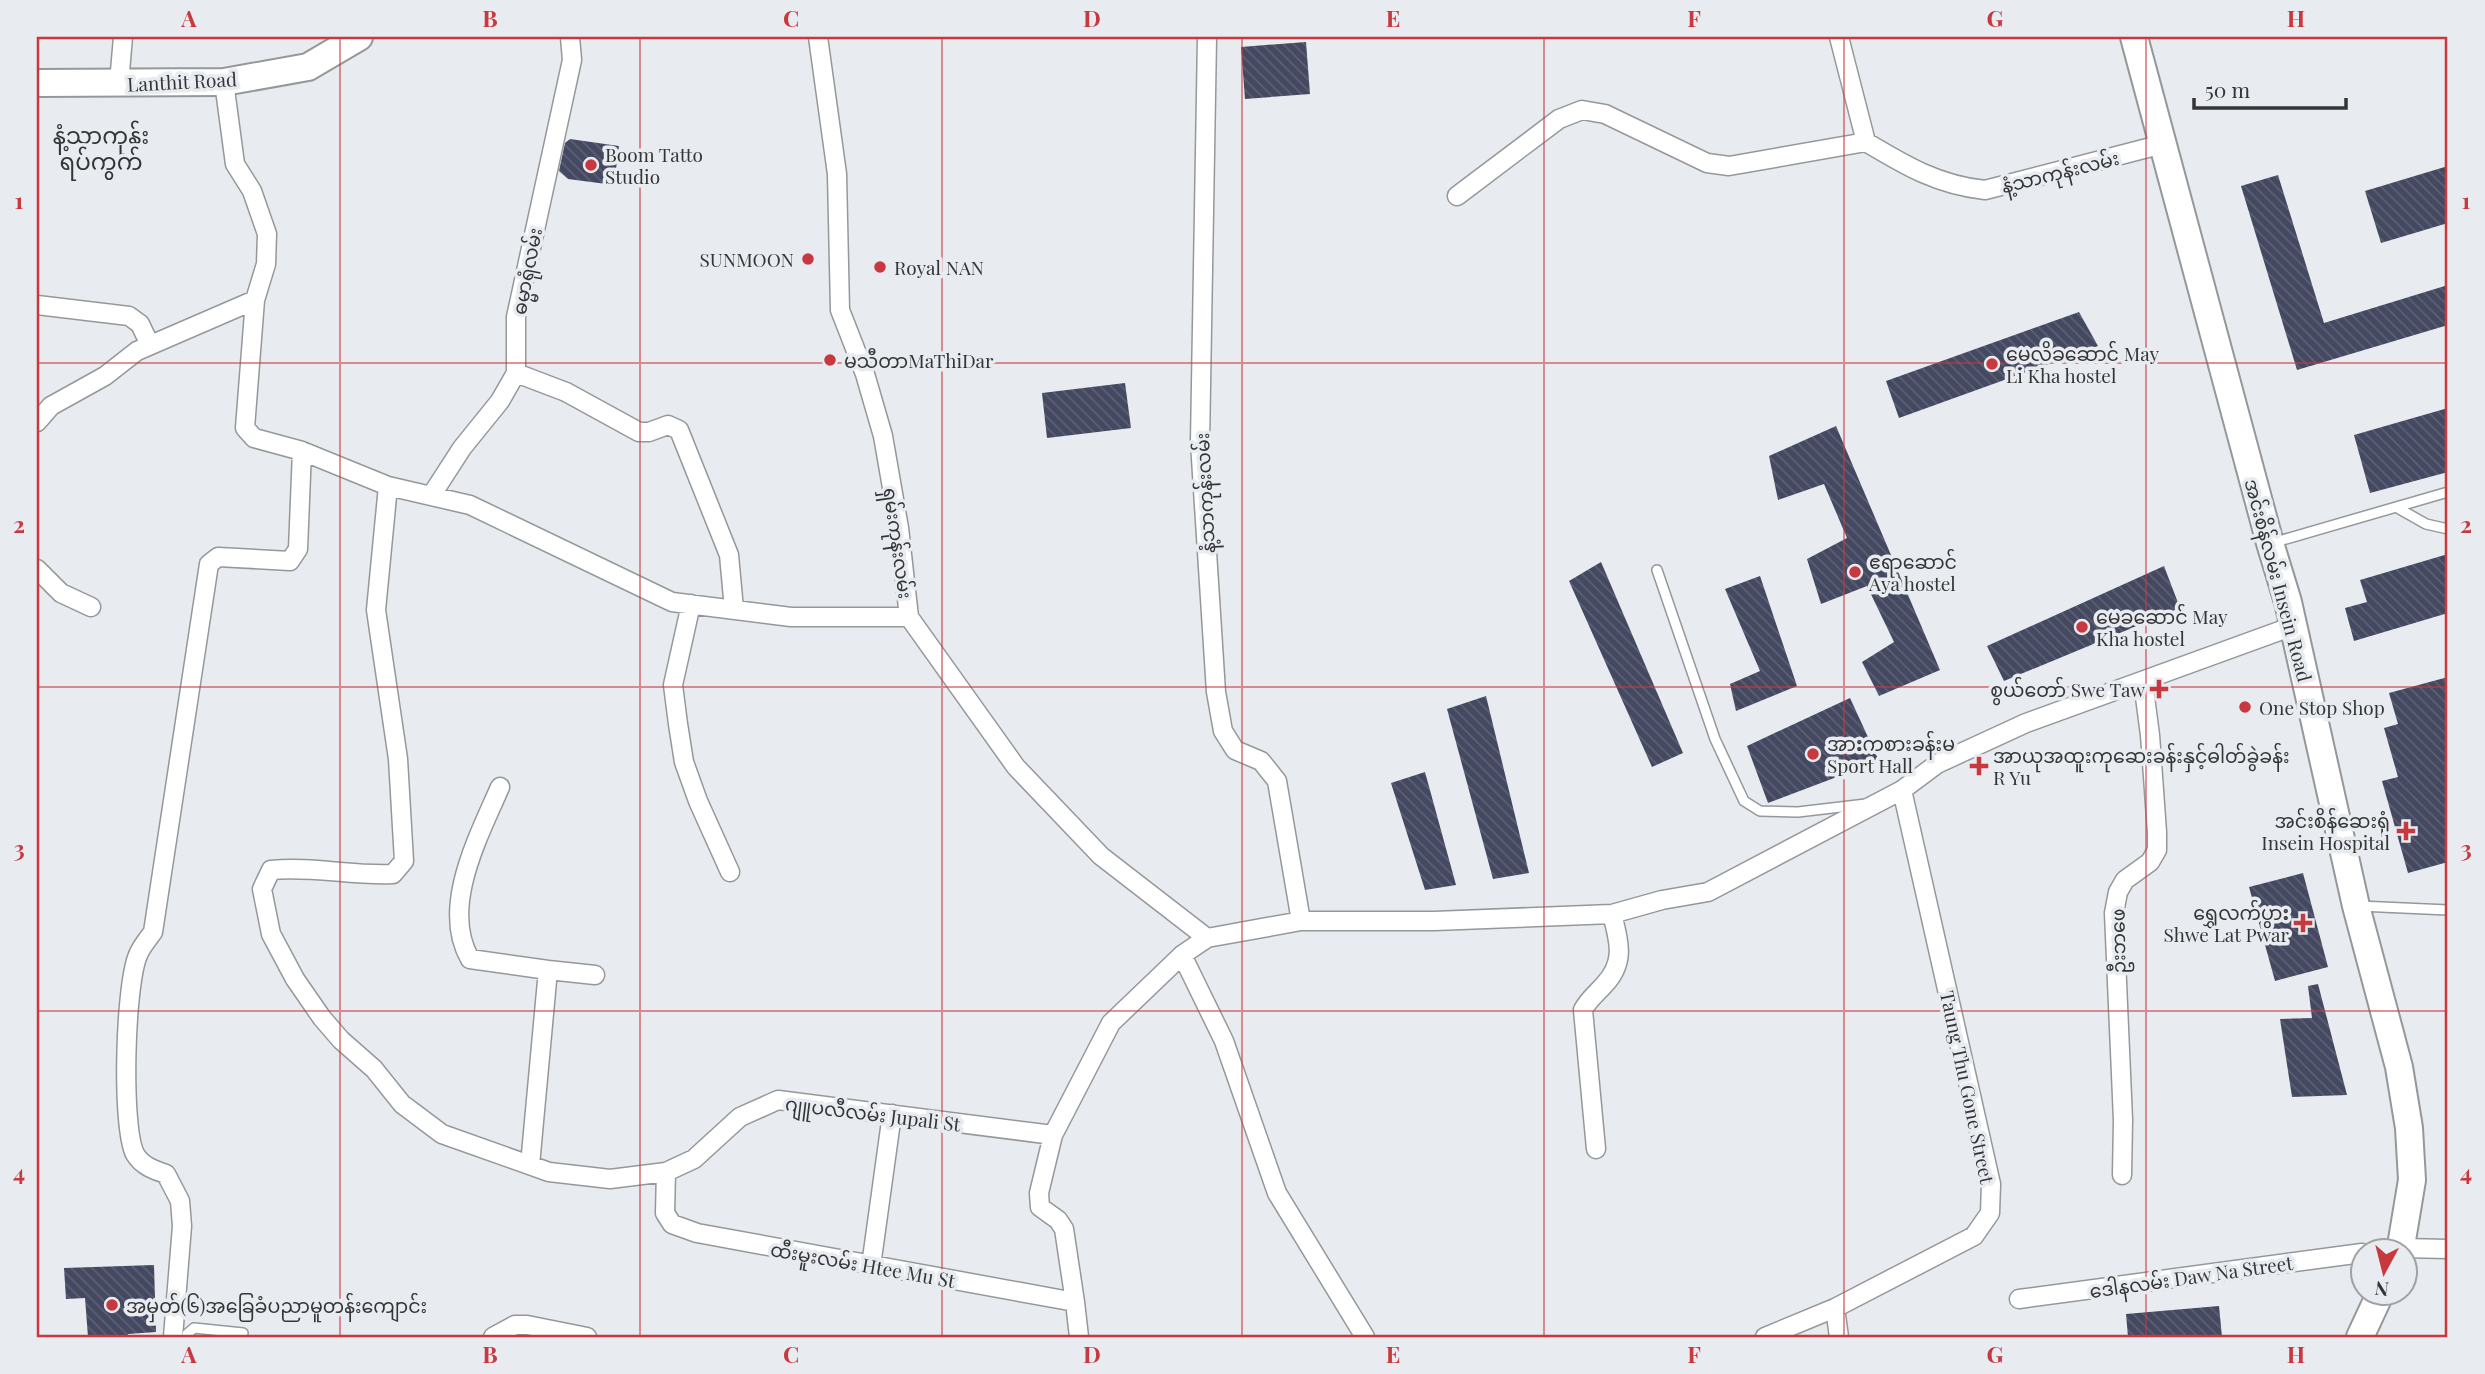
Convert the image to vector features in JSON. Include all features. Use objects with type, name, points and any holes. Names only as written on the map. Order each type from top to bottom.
[{"type":"main road","name":"Lanthit Road","points":[[37,83],[224,82],[308,67],[359,37]]},
{"type":"main road","name":"အင်းစိန်လမ်း Insein Road","points":[[2134,37],[2293,626],[2356,906],[2399,1067],[2409,1128],[2412,1180],[2396,1238]]},
{"type":"main road","points":[[2360,1337],[2373,1308]]},
{"type":"street","points":[[119,83],[123,37]]},
{"type":"street","name":"ဓမ္မာရုံလမ်း","points":[[516,373],[516,317],[572,60],[570,37]]},
{"type":"street","name":"ရှမ်းကုန်းလမ်း","points":[[818,37],[837,174],[840,310],[865,374],[883,436],[899,528],[909,617],[1016,767],[1101,856],[1207,937]]},
{"type":"street","name":"နံ့သာကုန်းလမ်း","points":[[1207,37],[1200,443],[1216,692],[1223,732],[1236,750],[1261,761],[1277,781],[1301,921]]},
{"type":"street","points":[[1457,196],[1559,120],[1582,110],[1605,114],[1707,163],[1729,166],[1866,142],[1839,37]]},
{"type":"street","points":[[224,82],[235,164],[252,191],[267,234],[266,264],[255,300],[245,428],[254,438],[302,451],[388,486],[470,505],[672,602],[791,617],[909,617]]},
{"type":"street","name":"နံ့သာကုန်းလမ်း","points":[[1866,142],[1918,173],[1959,187],[1985,190],[2163,144]]},
{"type":"street","points":[[37,422],[51,406],[105,376],[137,351],[255,300]]},
{"type":"street","points":[[37,305],[129,316],[140,324],[150,345]]},
{"type":"street","points":[[431,496],[462,448],[500,401],[516,373],[566,392],[639,432],[649,432],[668,425],[678,430],[730,555],[734,609]]},
{"type":"street","points":[[173,1337],[182,1226],[180,1201],[166,1174],[146,1167],[135,1154],[127,1119],[130,986],[138,953],[153,932],[209,564],[218,557],[290,561],[295,556],[298,549],[302,451]]},
{"type":"street","name":"ဂျူပလီလမ်း Jupali St","points":[[388,486],[376,610],[398,759],[404,861],[393,874],[374,875],[294,868],[271,870],[262,889],[271,934],[295,979],[322,1018],[341,1040],[374,1069],[402,1104],[442,1134],[549,1172],[610,1178],[666,1172],[694,1159],[740,1117],[778,1100],[1053,1135]]},
{"type":"street","points":[[37,569],[61,593],[91,607]]},
{"type":"street","points":[[691,604],[673,685],[678,724],[684,762],[698,801],[730,872]]},
{"type":"street","points":[[1079,1337],[1064,1229],[1058,1220],[1040,1207],[1039,1193],[1053,1135],[1111,1023],[1182,955],[1207,937],[1301,921],[1434,921],[1612,914],[1707,891],[1902,790],[1937,764],[2026,723],[2293,626]]},
{"type":"street","name":"ဦးဘဖေ","points":[[2122,1175],[2123,1119],[2114,913],[2118,892],[2124,880],[2150,862],[2157,850],[2151,749],[2143,682]]},
{"type":"street","points":[[500,787],[470,856],[459,904],[463,946],[470,959],[595,975]]},
{"type":"street","name":"Taung Thu Gone Street","points":[[1765,1337],[1835,1308],[1973,1236],[1990,1213],[1991,1184],[1902,790]]},
{"type":"street","points":[[1595,1149],[1583,1010],[1587,1001],[1613,976],[1621,950],[1612,914]]},
{"type":"street","points":[[1182,955],[1224,1041],[1277,1193],[1365,1337]]},
{"type":"street","points":[[530,1165],[548,970]]},
{"type":"street","points":[[871,1266],[892,1114]]},
{"type":"street","name":"ထီးမူးလမ်း Htee Mu St","points":[[666,1172],[665,1213],[672,1224],[697,1233],[1075,1302]]},
{"type":"street","points":[[2418,1250],[2448,1250]]},
{"type":"street","name":"ဒေါနလမ်း Daw Na Street","points":[[2019,1299],[2348,1255]]},
{"type":"street","points":[[1835,1308],[1839,1337]]},
{"type":"street","points":[[493,1337],[515,1325],[527,1325],[587,1337]]},
{"type":"lane","points":[[2270,543],[2448,492]]},
{"type":"lane","points":[[2396,507],[2426,524],[2448,529]]},
{"type":"lane","points":[[1657,570],[1715,739],[1744,801],[1760,811],[1798,812],[1877,803]]},
{"type":"lane","points":[[2356,906],[2448,909]]},
{"type":"lane","points":[[187,1337],[194,1328],[243,1333]]},
{"type":"building","points":[[1306,42],[1310,94],[1245,99],[1241,47]]},
{"type":"building","points":[[570,139],[619,146],[614,185],[568,179],[559,171],[565,143]]},
{"type":"building","points":[[2448,166],[2448,223],[2381,243],[2365,191]]},
{"type":"building","points":[[2278,175],[2324,323],[2448,285],[2448,325],[2297,370],[2241,186]]},
{"type":"building","name":"မေလိခဆောင် May Li Kha hostel","points":[[2079,312],[2098,346],[1899,418],[1886,381]]},
{"type":"building","points":[[1125,383],[1131,428],[1047,438],[1042,393]]},
{"type":"building","points":[[2448,408],[2448,472],[2370,493],[2354,435]]},
{"type":"building","name":"ဧရာဆောင် Aya hostel","points":[[1836,426],[1940,670],[1879,696],[1862,662],[1894,642],[1867,586],[1821,604],[1807,559],[1847,538],[1824,484],[1778,500],[1769,456]]},
{"type":"building","points":[[2448,554],[2448,613],[2354,641],[2345,608],[2367,602],[2360,580]]},
{"type":"building","points":[[1601,562],[1683,753],[1652,767],[1569,581]]},
{"type":"building","name":"မေခဆောင် May Kha hostel","points":[[2164,566],[2180,608],[2004,681],[1987,646]]},
{"type":"building","points":[[1760,576],[1797,686],[1736,711],[1730,684],[1760,671],[1725,589]]},
{"type":"building","points":[[2448,677],[2448,862],[2408,873],[2382,781],[2398,777],[2384,728],[2398,724],[2389,693]]},
{"type":"building","points":[[1486,696],[1529,873],[1493,879],[1447,709]]},
{"type":"building","name":"အားကစားခန်းမ Sport Hall","points":[[1850,698],[1879,761],[1768,803],[1747,746]]},
{"type":"building","points":[[1425,772],[1456,885],[1425,890],[1391,783]]},
{"type":"building","points":[[2303,873],[2328,967],[2275,981],[2249,887]]},
{"type":"building","points":[[2318,984],[2347,1095],[2292,1097],[2280,1019],[2312,1018],[2308,986]]},
{"type":"building","name":"အမှတ်(၆)အခြေခံပညာမူတန်းကျောင်း","points":[[154,1265],[156,1332],[128,1334],[128,1337],[88,1337],[85,1298],[66,1299],[64,1268]]},
{"type":"building","points":[[2219,1306],[2222,1337],[2128,1337],[2126,1314]]},
{"type":"place","name":"Boom Tatto Studio","points":[[591,165]]},
{"type":"place","name":"SUNMOON","points":[[808,259]]},
{"type":"place","name":"Royal NAN","points":[[880,267]]},
{"type":"place","name":"မသီတာMaThiDar","points":[[830,360]]},
{"type":"place","name":"မေလိခဆောင် May Li Kha hostel","points":[[1992,364]]},
{"type":"place","name":"ဧရာဆောင် Aya hostel","points":[[1855,572]]},
{"type":"place","name":"မေခဆောင် May Kha hostel","points":[[2082,627]]},
{"type":"place","name":"စွယ်တော် Swe Taw","points":[[2159,689]]},
{"type":"place","name":"One Stop Shop","points":[[2245,707]]},
{"type":"place","name":"အားကစားခန်းမ Sport Hall","points":[[1813,754]]},
{"type":"place","name":"အာယုအထူးကုဆေးခန်းနှင့်ဓါတ်ခွဲခန်း R Yu","points":[[1979,766]]},
{"type":"place","name":"အင်းစိန်ဆေးရုံ Insein Hospital","points":[[2406,831]]},
{"type":"place","name":"ရွှေလက်ပွား Shwe Lat Pwar","points":[[2303,923]]},
{"type":"place","name":"အမှတ်(၆)အခြေခံပညာမူတန်းကျောင်း","points":[[112,1305]]},
{"type":"district","name":"နံ့သာကုန်း ရပ်ကွက်","points":[[101,147]]}]
